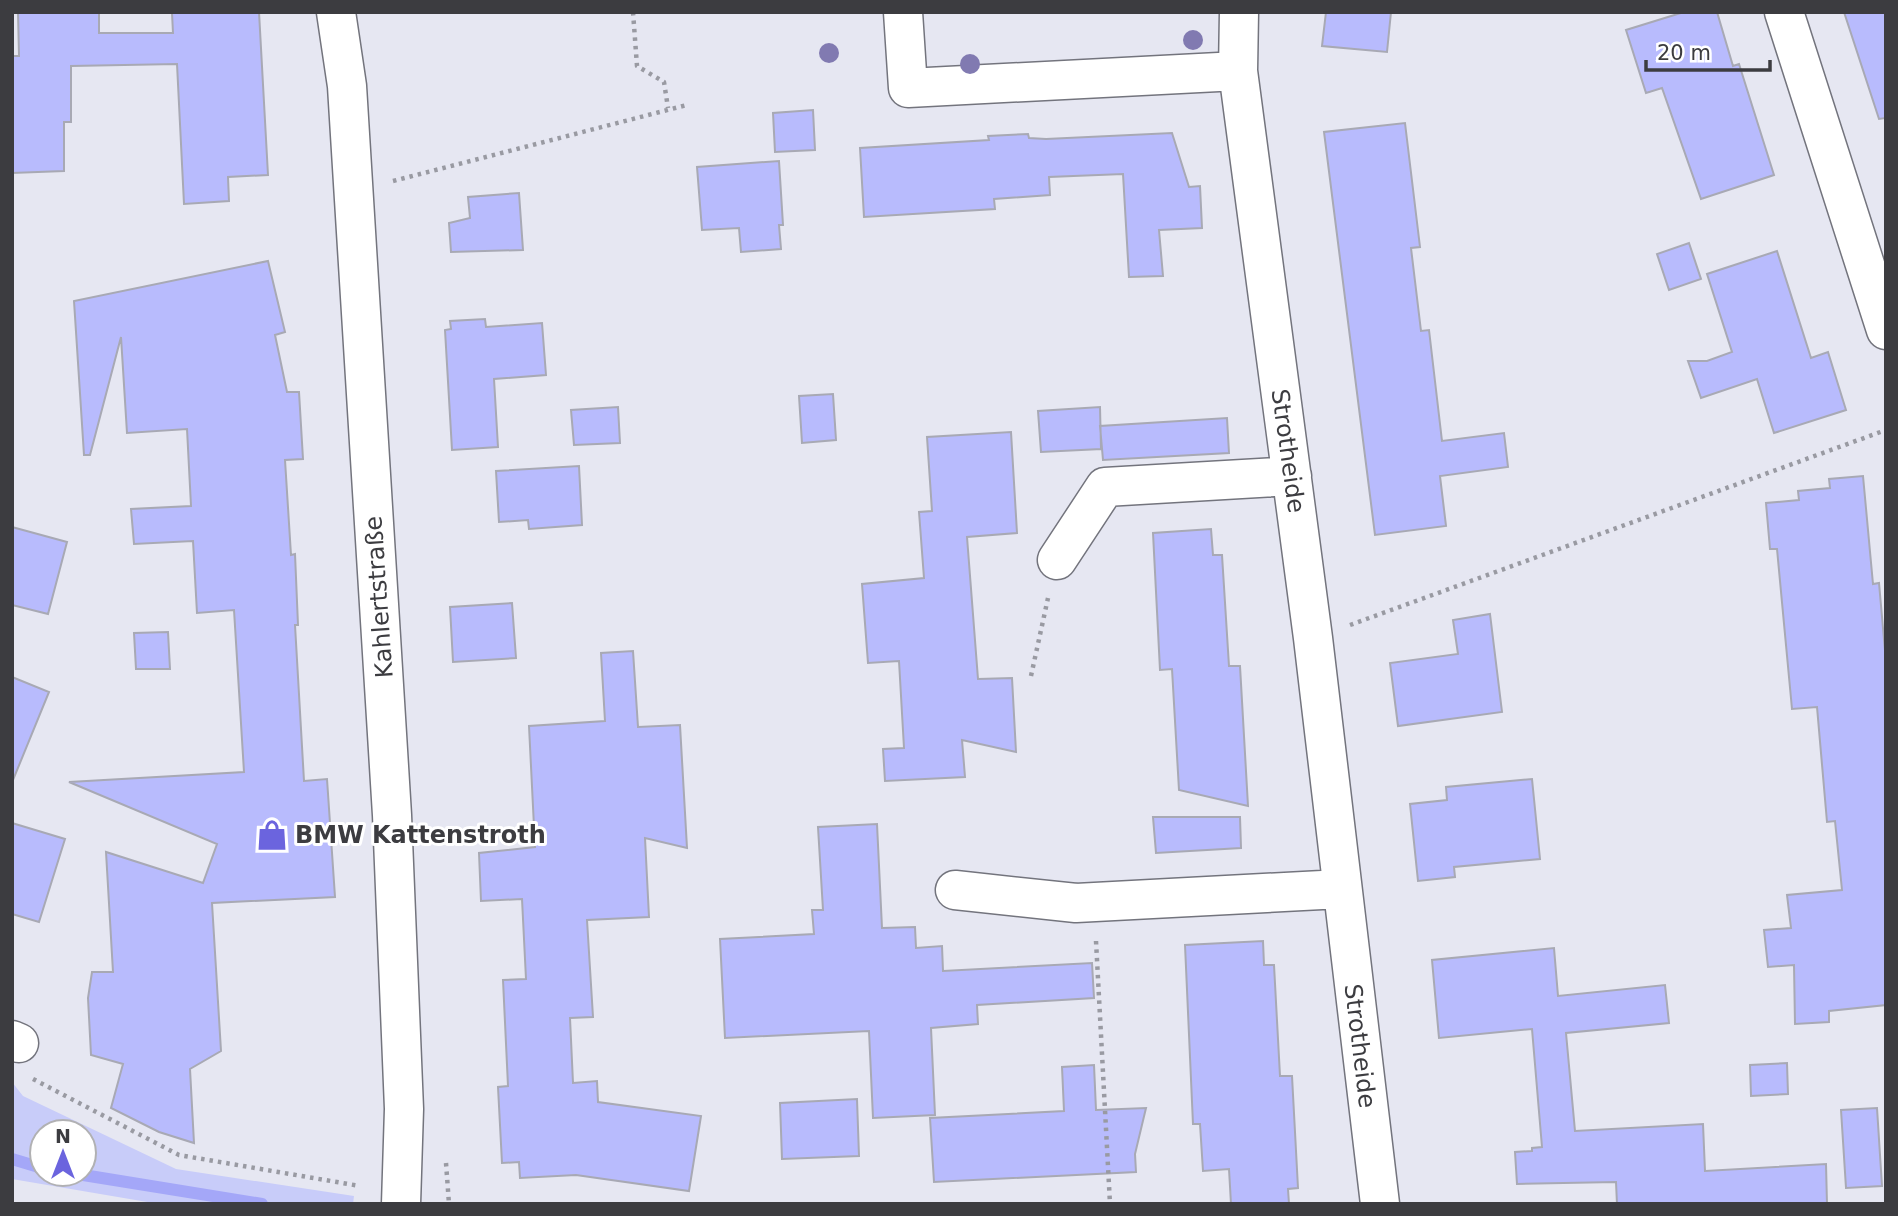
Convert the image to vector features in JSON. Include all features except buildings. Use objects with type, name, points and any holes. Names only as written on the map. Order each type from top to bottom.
[{"type":"street","name":"Kahlertstraße","points":[[336,12],[347,86],[387,729],[404,1109],[401,1204]]},
{"type":"street","name":"Kahlertstraße","points":[[347,86],[351,12]]},
{"type":"street","points":[[903,12],[908,88],[1238,71]]},
{"type":"street","name":"Strotheide","points":[[1239,12],[1238,71],[1313,638],[1380,1204]]},
{"type":"street","points":[[1784,12],[1886,330]]},
{"type":"street","points":[[1056,560],[1105,487],[1292,476]]},
{"type":"street","points":[[955,890],[1076,903],[1342,889]]},
{"type":"street","name":"Kahlertstraße","points":[[404,1109],[425,1204]]},
{"type":"path","points":[[633,12],[637,66],[664,82],[668,108]]},
{"type":"path","points":[[389,182],[687,105]]},
{"type":"path","points":[[1313,638],[1886,430]]},
{"type":"path","points":[[1031,676],[1056,560]]},
{"type":"path","points":[[1094,902],[1110,1204]]},
{"type":"path","points":[[16,1041],[16,1058],[33,1079],[179,1155],[363,1186]]},
{"type":"shaded area","points":[[12,1082],[23,1096],[69,1118],[28,1118],[28,1182],[12,1179]]},
{"type":"shaded area","points":[[98,1132],[176,1169],[354,1196],[353,1204],[159,1204],[65,1188],[98,1188]]},
{"type":"waterway","points":[[12,1159],[28,1164]]},
{"type":"waterway","points":[[98,1177],[262,1204]]},
{"type":"place","name":"BMW Kattenstroth","points":[[272,835]]}]
